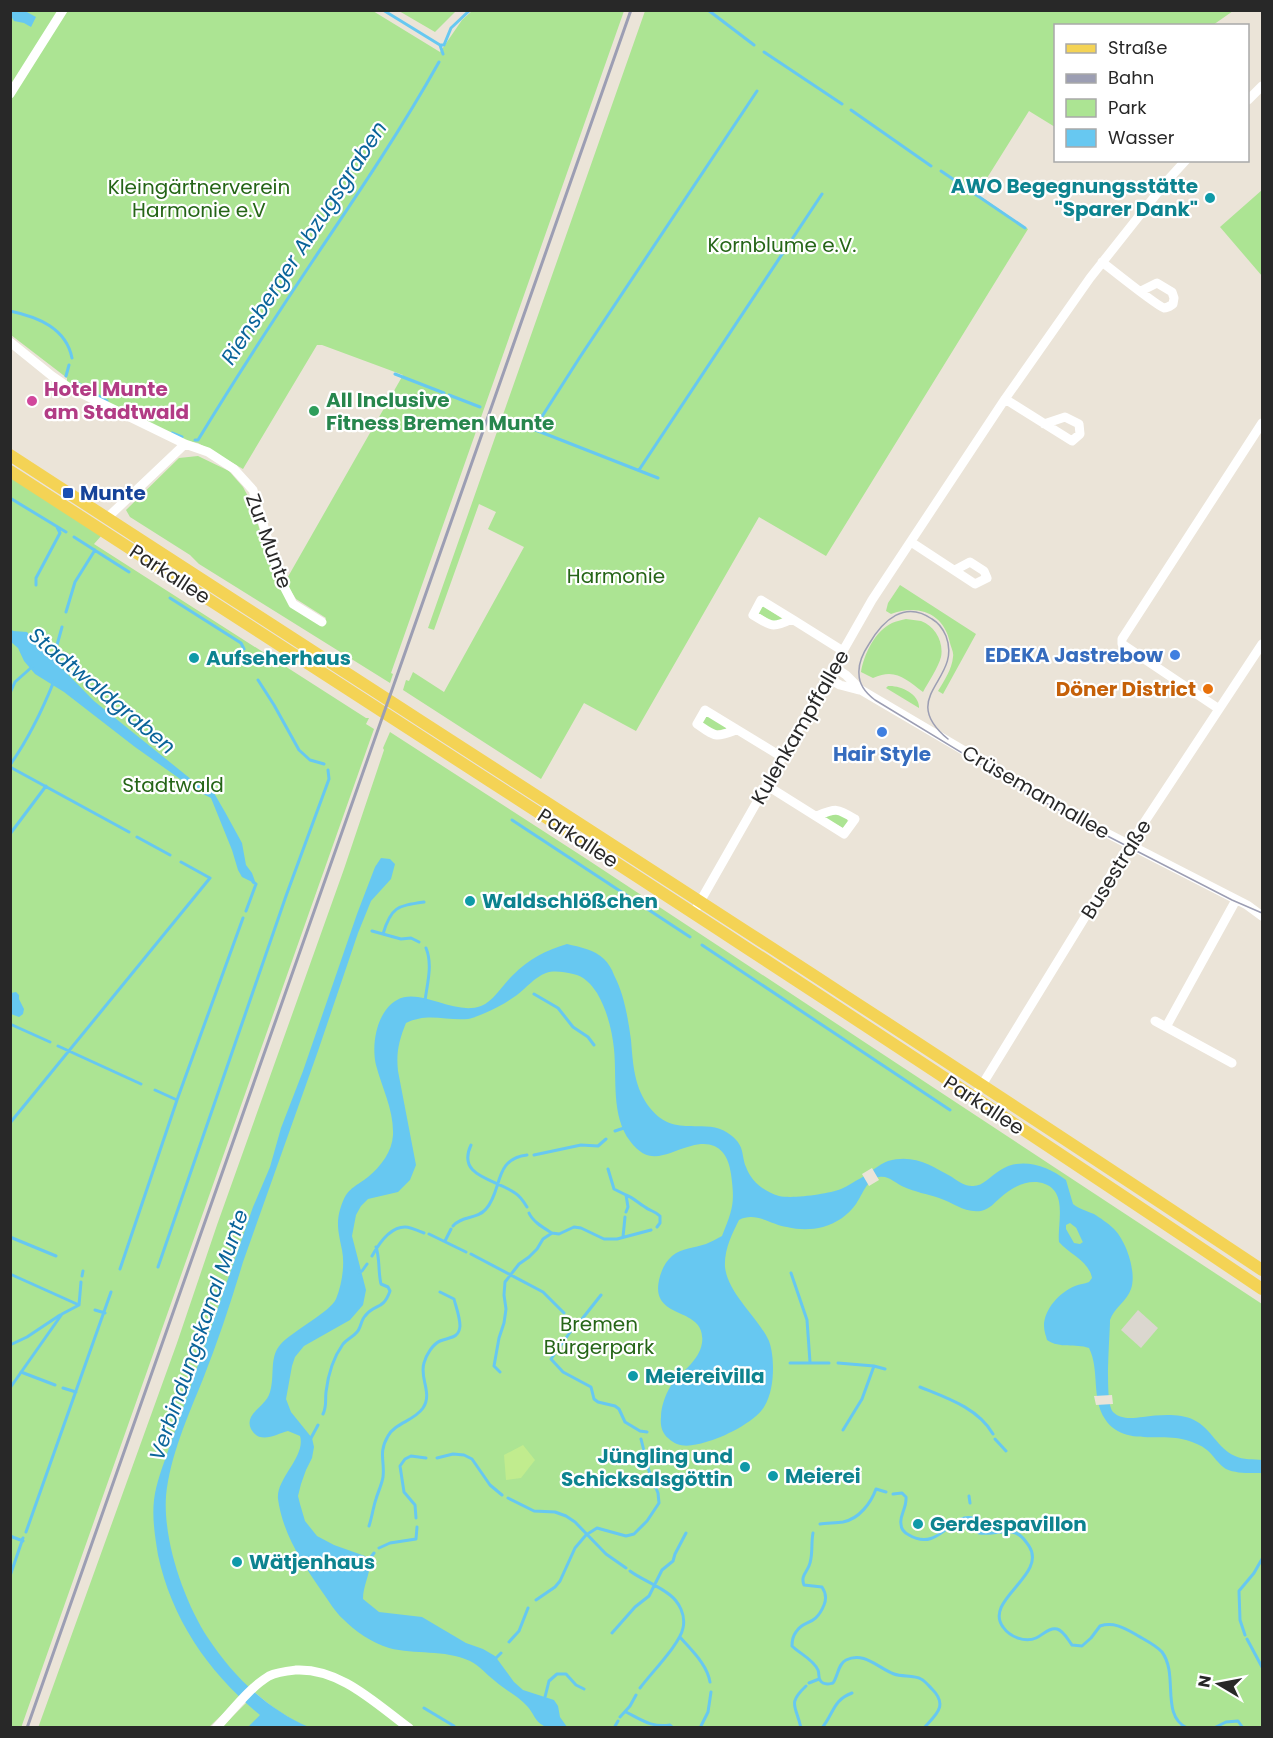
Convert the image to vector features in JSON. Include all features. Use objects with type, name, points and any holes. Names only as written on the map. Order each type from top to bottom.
[{"type":"main road","name":"Parkallee","points":[[10,455],[701,901],[1263,1269]]},
{"type":"main road","name":"Parkallee","points":[[10,471],[530,807],[1263,1289]]},
{"type":"street","points":[[10,94],[63,10]]},
{"type":"street","points":[[1249,99],[1263,86]]},
{"type":"street","name":"Kulenkampffallee","points":[[693,914],[872,600],[1005,399],[1102,262],[1184,162]]},
{"type":"street","points":[[1102,262],[1141,291]]},
{"type":"street","name":"Zur Munte","points":[[10,342],[69,387],[185,444],[208,452],[234,470],[252,490],[279,577],[293,604],[322,622]]},
{"type":"street","points":[[1005,399],[1044,424]]},
{"type":"street","points":[[1219,709],[1122,644],[1122,639],[1263,423]]},
{"type":"street","points":[[107,518],[185,444]]},
{"type":"street","points":[[911,542],[955,570]]},
{"type":"street","points":[[792,619],[843,651]]},
{"type":"street","name":"Busestraße","points":[[974,1098],[1130,845],[1263,644]]},
{"type":"street","points":[[1253,658],[1263,664]]},
{"type":"street","name":"Crüsemannallee","points":[[834,667],[861,690],[1023,787],[1087,823],[1247,905],[1263,916]]},
{"type":"street","name":"Crüsemannallee","points":[[828,678],[840,685],[861,690]]},
{"type":"street","points":[[736,730],[782,757]]},
{"type":"street","points":[[766,785],[817,816]]},
{"type":"street","points":[[1166,1027],[1236,900]]},
{"type":"street","name":"Crüsemannallee","points":[[1247,905],[1263,909]]},
{"type":"street","points":[[1155,1021],[1232,1063]]},
{"type":"street","points":[[216,1728],[253,1689],[270,1676],[285,1671],[304,1670],[322,1673],[345,1682],[409,1728]]},
{"type":"green space","name":"Kleingärtnerverein Harmonie e.V","points":[[11,11],[373,11],[440,52],[462,20],[472,11],[624,11],[391,673],[393,674],[390,683],[199,564],[190,555],[130,517],[126,510],[179,458],[198,456],[229,471],[243,487],[250,500],[275,577],[291,606],[321,626],[326,618],[296,599],[285,582],[403,375],[317,345],[243,469],[198,443],[182,440],[67,382],[67,378],[11,335],[10,99],[17,89],[11,86]]},
{"type":"green space","points":[[399,11],[456,11],[435,32]]},
{"type":"green space","name":"Kornblume e.V.","points":[[645,11],[1233,11],[1214,24],[1054,24],[1054,126],[1029,111],[977,194],[1028,229],[826,556],[759,517],[636,731],[584,703],[541,779],[403,690],[406,680],[409,681],[413,672],[444,692],[524,547],[488,529],[496,512],[479,504],[434,630],[428,628]]},
{"type":"green space","points":[[1262,190],[1262,276],[1220,227]]},
{"type":"green space","name":"Stadtwald","points":[[10,477],[102,535],[94,544],[369,718],[366,724],[374,729],[21,1728],[10,1727]]},
{"type":"green space","points":[[900,585],[976,634],[943,694],[938,691],[949,670],[953,655],[947,633],[936,618],[920,611],[901,611],[891,614],[886,611],[888,603]]},
{"type":"green space","points":[[763,606],[783,619],[773,622],[758,613]]},
{"type":"green space","points":[[906,619],[926,623],[940,640],[942,651],[940,661],[923,692],[900,676],[888,674],[873,678],[861,672],[868,651],[880,632],[892,623]]},
{"type":"green space","points":[[888,686],[908,691],[916,699],[919,708],[886,688]]},
{"type":"green space","points":[[709,716],[727,727],[726,729],[714,731],[702,723]]},
{"type":"green space","name":"Bremen Bürgerpark","points":[[390,732],[1262,1304],[1262,1727],[309,1728],[263,1700],[250,1688],[209,1727],[38,1728],[177,1343]]},
{"type":"green space","points":[[839,813],[848,822],[843,828],[825,818],[826,815]]},
{"type":"green space","points":[[523,1445],[535,1460],[521,1478],[506,1480],[504,1455]]},
{"type":"green space","points":[[249,1700],[285,1728],[221,1728]]},
{"type":"shaded area","points":[[1138,1310],[1158,1328],[1141,1348],[1121,1330]]},
{"type":"water","points":[[11,10],[25,11],[36,17],[31,27],[14,21]]},
{"type":"water","points":[[11,629],[27,632],[33,643],[54,660],[94,701],[197,784],[214,793],[242,843],[246,865],[256,884],[242,877],[238,870],[211,798],[197,791],[64,692],[35,674],[24,661],[18,648],[11,642]]},
{"type":"water","points":[[381,858],[390,859],[395,864],[391,879],[371,901],[358,933],[209,1365],[180,1436],[168,1481],[166,1514],[172,1551],[183,1589],[199,1623],[228,1665],[252,1690],[279,1711],[309,1727],[248,1727],[260,1715],[209,1663],[195,1644],[173,1602],[158,1555],[153,1507],[162,1469],[253,1207],[270,1167],[281,1128],[357,914],[375,867]]},
{"type":"water","points":[[567,944],[592,951],[604,959],[611,968],[625,1006],[637,1084],[650,1108],[660,1118],[670,1123],[681,1126],[712,1127],[732,1136],[741,1147],[751,1177],[768,1192],[785,1197],[835,1191],[844,1188],[885,1162],[897,1159],[922,1162],[969,1186],[983,1183],[999,1171],[1016,1164],[1042,1167],[1066,1180],[1073,1204],[1094,1214],[1118,1233],[1126,1248],[1133,1274],[1131,1289],[1127,1297],[1110,1320],[1108,1383],[1110,1406],[1113,1412],[1127,1418],[1169,1415],[1194,1420],[1229,1453],[1241,1458],[1262,1460],[1262,1473],[1230,1471],[1207,1450],[1194,1443],[1176,1438],[1132,1436],[1113,1428],[1105,1419],[1098,1402],[1094,1365],[1089,1348],[1057,1344],[1047,1340],[1044,1328],[1050,1307],[1069,1289],[1089,1282],[1092,1278],[1083,1262],[1059,1242],[1060,1210],[1057,1194],[1052,1188],[1039,1182],[1015,1187],[987,1209],[975,1211],[908,1189],[886,1177],[879,1177],[868,1184],[846,1215],[823,1227],[796,1229],[751,1217],[739,1220],[727,1248],[725,1267],[727,1277],[737,1296],[769,1341],[773,1365],[770,1393],[760,1413],[729,1433],[713,1440],[691,1445],[681,1445],[672,1441],[662,1429],[661,1420],[665,1398],[670,1387],[697,1356],[702,1343],[701,1331],[696,1323],[663,1302],[658,1293],[659,1280],[667,1261],[676,1253],[706,1244],[722,1236],[732,1206],[733,1192],[729,1166],[727,1159],[719,1149],[707,1144],[691,1146],[659,1156],[645,1154],[637,1149],[624,1131],[617,1109],[613,1042],[601,1000],[587,981],[581,977],[563,972],[549,972],[538,977],[506,1002],[475,1017],[468,1019],[422,1018],[406,1023],[397,1064],[416,1165],[410,1180],[398,1192],[368,1199],[356,1215],[352,1236],[366,1290],[363,1305],[350,1320],[304,1346],[295,1357],[286,1399],[291,1412],[312,1438],[314,1447],[298,1496],[305,1521],[317,1536],[370,1560],[363,1599],[379,1612],[422,1617],[466,1643],[495,1656],[514,1682],[523,1690],[554,1700],[560,1717],[567,1727],[550,1727],[541,1724],[523,1702],[470,1661],[440,1653],[389,1648],[358,1632],[337,1613],[308,1571],[284,1525],[278,1499],[279,1491],[281,1483],[299,1452],[300,1436],[288,1431],[268,1437],[259,1436],[251,1429],[250,1420],[269,1396],[274,1356],[280,1345],[326,1310],[336,1299],[343,1268],[338,1226],[343,1201],[351,1190],[377,1168],[390,1147],[393,1135],[392,1117],[376,1065],[374,1048],[377,1029],[385,1012],[397,1000],[406,997],[427,999],[460,1007],[481,1006],[486,1004],[525,964],[545,952]],"holes":[[[1070,1223],[1083,1236],[1083,1242],[1080,1244],[1074,1243],[1066,1225]]]},
{"type":"water","points":[[16,992],[24,1009],[23,1014],[19,1017],[11,1014],[11,993]]},
{"type":"pier","points":[[872,1168],[879,1180],[869,1186],[862,1174]]},
{"type":"pier","points":[[1112,1395],[1113,1404],[1096,1405],[1094,1396]]},
{"type":"waterway","points":[[383,10],[440,45]]},
{"type":"waterway","name":"Riensberger Abzugsgraben","points":[[440,45],[444,45],[451,28],[470,10]]},
{"type":"waterway","points":[[708,10],[754,45]]},
{"type":"waterway","name":"Riensberger Abzugsgraben","points":[[440,45],[443,54]]},
{"type":"waterway","points":[[764,52],[842,104]]},
{"type":"waterway","name":"Riensberger Abzugsgraben","points":[[195,440],[198,440],[269,327],[378,162],[439,62]]},
{"type":"waterway","points":[[534,429],[757,91]]},
{"type":"waterway","points":[[851,110],[931,166]]},
{"type":"waterway","points":[[941,171],[1025,228]]},
{"type":"waterway","points":[[639,470],[822,194]]},
{"type":"waterway","name":"Riensberger Abzugsgraben","points":[[10,311],[40,321],[57,332],[64,339],[72,358]]},
{"type":"waterway","name":"Riensberger Abzugsgraben","points":[[66,376],[69,365]]},
{"type":"waterway","points":[[395,374],[444,393]]},
{"type":"waterway","name":"Riensberger Abzugsgraben","points":[[76,382],[107,401]]},
{"type":"waterway","points":[[449,395],[480,407]]},
{"type":"waterway","points":[[510,420],[658,478]]},
{"type":"waterway","name":"Riensberger Abzugsgraben","points":[[172,433],[182,437]]},
{"type":"waterway","points":[[10,498],[66,532]]},
{"type":"waterway","points":[[36,585],[36,578],[60,533],[57,527]]},
{"type":"waterway","points":[[74,537],[129,572]]},
{"type":"waterway","points":[[66,612],[75,582],[95,550]]},
{"type":"waterway","points":[[170,598],[241,643],[244,649]]},
{"type":"waterway","name":"Stadtwaldgraben","points":[[52,663],[62,627]]},
{"type":"waterway","points":[[10,693],[15,682],[33,666]]},
{"type":"waterway","points":[[258,680],[299,750],[310,760],[324,764]]},
{"type":"waterway","name":"Stadtwaldgraben","points":[[10,765],[35,724],[54,681]]},
{"type":"waterway","points":[[10,767],[129,832]]},
{"type":"waterway","points":[[158,1267],[286,896],[329,779],[328,770]]},
{"type":"waterway","points":[[10,834],[46,786]]},
{"type":"waterway","points":[[512,820],[690,937]]},
{"type":"waterway","points":[[137,837],[170,855]]},
{"type":"waterway","points":[[10,1123],[210,878],[181,862]]},
{"type":"waterway","points":[[246,911],[256,884],[253,882]]},
{"type":"waterway","points":[[383,934],[389,918],[396,909],[424,902]]},
{"type":"waterway","points":[[120,1269],[177,1100],[243,918]]},
{"type":"waterway","points":[[372,931],[401,939],[411,938],[419,942]]},
{"type":"waterway","points":[[702,945],[950,1110]]},
{"type":"waterway","points":[[425,1001],[429,968],[426,948]]},
{"type":"waterway","points":[[534,994],[558,1008],[573,1027],[588,1037],[594,1045]]},
{"type":"waterway","points":[[10,1024],[50,1042]]},
{"type":"waterway","points":[[58,1046],[141,1084]]},
{"type":"waterway","points":[[155,1090],[177,1100]]},
{"type":"waterway","points":[[615,1131],[624,1128]]},
{"type":"waterway","points":[[534,1155],[581,1145],[598,1146],[606,1139]]},
{"type":"waterway","points":[[471,1145],[468,1156],[473,1171],[515,1193],[527,1207]]},
{"type":"waterway","points":[[453,1226],[486,1209],[495,1193],[500,1176],[509,1162],[527,1155]]},
{"type":"waterway","points":[[608,1169],[614,1189],[626,1195],[628,1207],[626,1212]]},
{"type":"waterway","points":[[626,1195],[660,1216],[660,1223],[657,1227]]},
{"type":"waterway","points":[[529,1213],[536,1222],[552,1233]]},
{"type":"waterway","points":[[623,1237],[625,1217]]},
{"type":"waterway","points":[[372,1256],[381,1242],[394,1230],[407,1227],[424,1233]]},
{"type":"waterway","points":[[500,1372],[494,1366],[506,1309],[505,1282],[519,1264],[537,1249],[543,1239],[552,1233],[559,1234],[574,1227],[604,1239],[617,1239],[651,1230]]},
{"type":"waterway","points":[[1078,1228],[1084,1241]]},
{"type":"waterway","points":[[445,1241],[451,1229]]},
{"type":"waterway","points":[[429,1234],[466,1252]]},
{"type":"waterway","points":[[10,1237],[56,1256]]},
{"type":"waterway","points":[[323,1414],[328,1379],[336,1355],[343,1344],[358,1330],[365,1316],[385,1302],[390,1291],[388,1287],[381,1284],[376,1247]]},
{"type":"waterway","points":[[471,1254],[543,1292],[564,1313]]},
{"type":"waterway","points":[[359,1272],[367,1264]]},
{"type":"waterway","points":[[82,1276],[83,1271]]},
{"type":"waterway","points":[[791,1273],[807,1320],[810,1362]]},
{"type":"waterway","points":[[10,1274],[79,1305]]},
{"type":"waterway","points":[[10,1388],[62,1314],[79,1305],[81,1282]]},
{"type":"waterway","points":[[26,1532],[111,1292]]},
{"type":"waterway","points":[[369,1526],[382,1480],[385,1442],[395,1428],[415,1416],[426,1402],[423,1369],[430,1350],[437,1342],[456,1335],[459,1330],[454,1299],[440,1292]]},
{"type":"waterway","points":[[601,1295],[578,1321],[551,1359],[563,1372],[591,1387],[594,1399],[615,1406],[619,1409],[625,1422],[640,1431],[647,1432]]},
{"type":"waterway","points":[[95,1310],[105,1313]]},
{"type":"waterway","points":[[10,1345],[27,1337],[60,1315]]},
{"type":"waterway","points":[[790,1363],[829,1363]]},
{"type":"waterway","points":[[838,1363],[885,1369]]},
{"type":"waterway","points":[[843,1430],[862,1399],[874,1366]]},
{"type":"waterway","points":[[21,1372],[55,1385]]},
{"type":"waterway","points":[[920,1387],[970,1411],[979,1417],[993,1434]]},
{"type":"waterway","points":[[63,1388],[76,1392]]},
{"type":"waterway","points":[[311,1438],[318,1425]]},
{"type":"waterway","points":[[536,1600],[560,1581],[575,1548],[586,1535],[597,1528],[626,1536],[634,1534],[647,1521],[659,1503],[641,1439]]},
{"type":"waterway","points":[[995,1439],[1006,1451]]},
{"type":"waterway","points":[[437,1458],[453,1454],[464,1455],[472,1459],[490,1485],[502,1495]]},
{"type":"waterway","points":[[416,1518],[415,1505],[404,1492],[400,1466],[405,1459],[411,1456],[426,1458]]},
{"type":"waterway","points":[[820,1524],[843,1522],[854,1518],[864,1510],[876,1489],[886,1492]]},
{"type":"waterway","points":[[893,1494],[902,1493],[906,1497],[901,1518],[903,1531],[919,1539],[937,1536],[965,1518],[973,1518],[979,1533],[1016,1533],[1024,1539],[1033,1557],[1024,1577],[1001,1607],[999,1617],[1006,1631],[1027,1640],[1036,1638],[1051,1629],[1057,1629],[1072,1645],[1082,1646],[1100,1626],[1114,1625],[1131,1631],[1162,1652],[1167,1661],[1174,1714],[1187,1728]]},
{"type":"waterway","points":[[969,1496],[970,1503]]},
{"type":"waterway","points":[[508,1498],[534,1511],[555,1512],[566,1516],[575,1522],[606,1554],[626,1568]]},
{"type":"waterway","points":[[379,1548],[390,1543],[416,1539],[417,1527]]},
{"type":"waterway","points":[[612,1633],[635,1607],[649,1596],[662,1570],[673,1561],[686,1533]]},
{"type":"waterway","points":[[813,1533],[811,1559],[803,1582],[804,1585],[822,1587],[826,1600],[817,1617],[802,1625],[796,1632],[792,1646],[813,1663],[818,1670],[820,1680],[826,1684],[833,1683],[841,1664],[853,1658],[871,1661],[894,1674],[922,1680],[937,1695],[940,1705],[939,1710],[924,1728]]},
{"type":"waterway","points":[[10,1536],[23,1541]]},
{"type":"waterway","points":[[10,1576],[23,1538]]},
{"type":"waterway","points":[[368,1561],[374,1553]]},
{"type":"waterway","points":[[1245,1635],[1240,1620],[1239,1591],[1262,1559]]},
{"type":"waterway","points":[[630,1571],[670,1595],[679,1605],[684,1618],[681,1635],[677,1642],[640,1688]]},
{"type":"waterway","points":[[509,1642],[519,1631],[528,1608]]},
{"type":"waterway","points":[[680,1637],[702,1663],[710,1682]]},
{"type":"waterway","points":[[1247,1639],[1262,1667]]},
{"type":"waterway","points":[[494,1660],[501,1653]]},
{"type":"waterway","points":[[545,1697],[549,1681],[557,1674],[566,1674],[576,1685],[584,1689]]},
{"type":"waterway","points":[[809,1683],[819,1679]]},
{"type":"waterway","points":[[801,1728],[794,1705],[796,1697],[806,1686]]},
{"type":"waterway","points":[[700,1728],[708,1712],[711,1692]]},
{"type":"waterway","points":[[822,1728],[837,1703],[852,1693]]},
{"type":"waterway","points":[[620,1717],[636,1695]]},
{"type":"waterway","points":[[424,1708],[454,1726]]},
{"type":"waterway","points":[[626,1712],[647,1723],[670,1725],[673,1728]]},
{"type":"waterway","points":[[614,1728],[618,1721]]},
{"type":"waterway","points":[[1214,1728],[1226,1722],[1238,1721],[1243,1728]]},
{"type":"tram line","points":[[948,739],[934,724],[928,711],[929,699],[946,665],[949,651],[946,636],[937,622],[922,614],[904,612],[896,615],[881,627],[860,662],[860,682],[872,698],[1028,793],[1084,824],[1262,913]]},
{"type":"railway","points":[[27,1728],[631,10]]},
{"type":"place","name":"AWO Begegnungsstätte \"Sparer Dank\"","points":[[1210,198]]},
{"type":"place","name":"Hotel Munte am Stadtwald","points":[[32,401]]},
{"type":"place","name":"All Inclusive Fitness Bremen Munte","points":[[314,411]]},
{"type":"place","name":"Munte","points":[[68,493]]},
{"type":"place","name":"EDEKA Jastrebow","points":[[1175,655]]},
{"type":"place","name":"Aufseherhaus","points":[[194,658]]},
{"type":"place","name":"Döner District","points":[[1208,689]]},
{"type":"place","name":"Hair Style","points":[[882,732]]},
{"type":"place","name":"Waldschlößchen","points":[[470,901]]},
{"type":"place","name":"Meiereivilla","points":[[633,1376]]},
{"type":"place","name":"Jüngling und Schicksalsgöttin","points":[[745,1467]]},
{"type":"place","name":"Meierei","points":[[773,1476]]},
{"type":"place","name":"Gerdespavillon","points":[[918,1524]]},
{"type":"place","name":"Wätjenhaus","points":[[237,1562]]},
{"type":"park label","name":"Harmonie","points":[[616,576]]},
{"type":"water label","name":"Verbindungskanal Munte","points":[[199,1335]]}]
